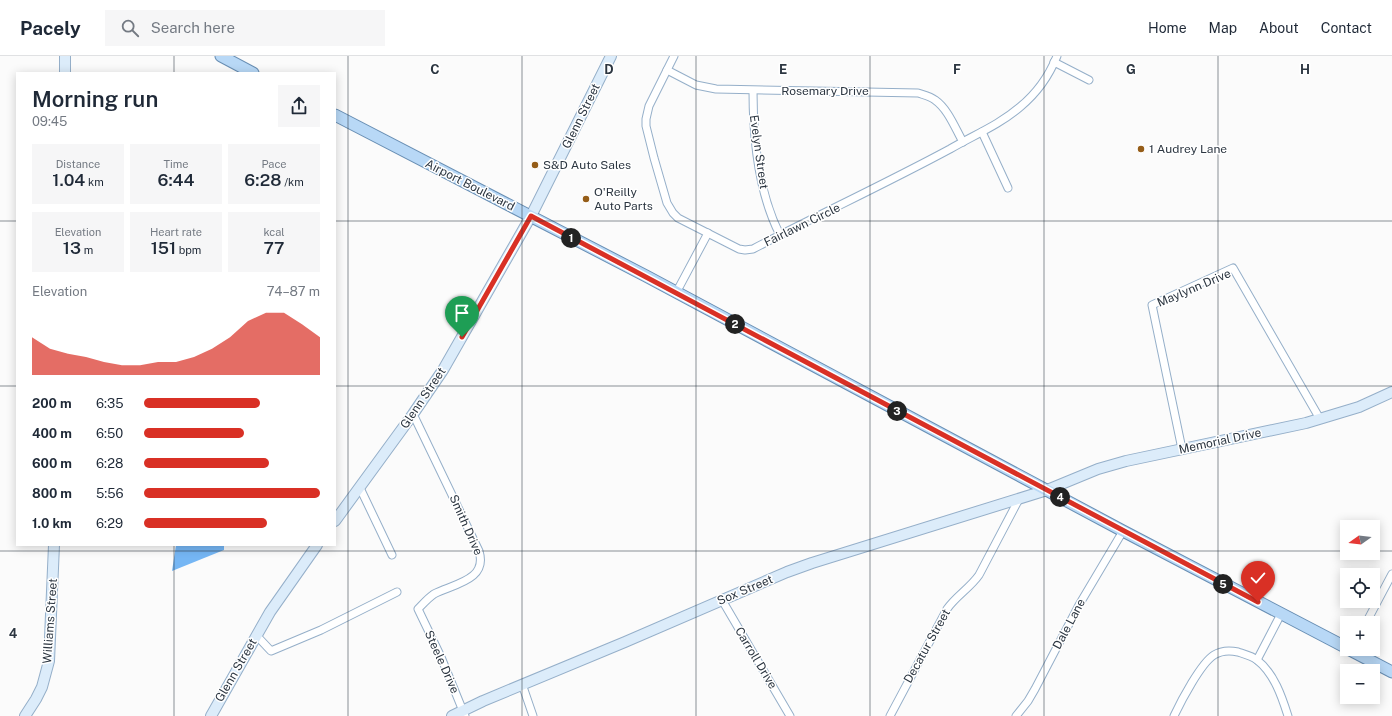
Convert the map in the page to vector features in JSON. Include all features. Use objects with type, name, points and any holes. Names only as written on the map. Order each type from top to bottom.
[{"type":"main road","points":[[221,56],[251,72]]},
{"type":"main road","name":"Airport Boulevard","points":[[336,116],[531,216],[1123,531],[1340,644]]},
{"type":"main road","name":"Airport Boulevard","points":[[1363,656],[1392,672]]},
{"type":"street","points":[[65,56],[65,72]]},
{"type":"street","name":"Glenn Street","points":[[336,520],[443,370],[531,216],[611,56]]},
{"type":"street","name":"Fairlawn Circle","points":[[674,56],[654,94],[647,112],[646,126],[667,203],[673,213],[684,222],[739,249],[745,250],[753,249],[911,170],[1004,120],[1030,98],[1043,82],[1056,59]]},
{"type":"street","points":[[1056,59],[1089,80]]},
{"type":"street","name":"Rosemary Drive","points":[[667,70],[702,87],[716,89],[753,91],[896,91],[918,93],[930,97],[941,105],[963,142]]},
{"type":"street","name":"Evelyn Street","points":[[753,91],[755,138],[761,178],[770,210],[780,235]]},
{"type":"street","points":[[982,132],[1008,188]]},
{"type":"street","points":[[676,293],[708,234]]},
{"type":"street","name":"Maylynn Drive","points":[[1182,449],[1152,305],[1233,268],[1320,419]]},
{"type":"street","name":"Memorial Drive","points":[[1047,490],[1105,467],[1126,461],[1320,419],[1359,407],[1392,392]]},
{"type":"street","name":"Smith Drive","points":[[413,414],[479,551],[482,563],[476,574],[430,597],[418,609]]},
{"type":"street","points":[[360,488],[392,555]]},
{"type":"street","name":"Sox Street","points":[[452,716],[464,713],[522,684],[812,563],[1047,490]]},
{"type":"street","name":"Decatur Street","points":[[890,716],[947,609],[955,598],[979,575],[1019,499]]},
{"type":"street","name":"Dale Lane","points":[[1016,716],[1035,689],[1079,605],[1123,531]]},
{"type":"street","name":"Williams Street","points":[[25,716],[42,687],[48,661],[54,546]]},
{"type":"street","name":"Glenn Street","points":[[211,716],[270,612],[316,546]]},
{"type":"street","points":[[1370,616],[1392,574]]},
{"type":"street","points":[[256,635],[271,651],[321,630],[397,592]]},
{"type":"street","name":"Carroll Drive","points":[[722,600],[790,716]]},
{"type":"street","name":"Steele Drive","points":[[418,609],[441,657],[464,713]]},
{"type":"street","points":[[1257,660],[1280,614]]},
{"type":"street","points":[[1174,716],[1195,678],[1212,656],[1225,650],[1257,660],[1266,669],[1275,683],[1288,716]]},
{"type":"street","points":[[522,684],[533,716]]},
{"type":"water","points":[[176,546],[224,546],[224,550],[172,571]]},
{"type":"place","name":"1 Audrey Lane","points":[[1141,149]]},
{"type":"place","name":"S&D Auto Sales","points":[[535,165]]},
{"type":"place","name":"O'Reilly Auto Parts","points":[[586,199]]},
{"type":"route","points":[[462,337],[531,216],[1258,602]]}]
